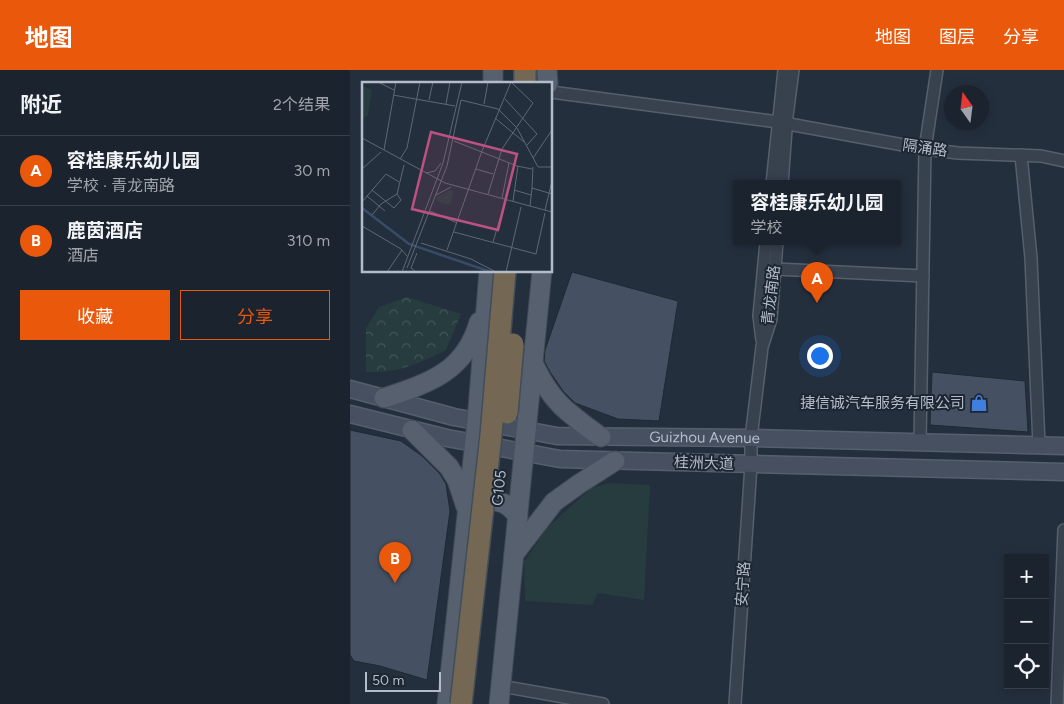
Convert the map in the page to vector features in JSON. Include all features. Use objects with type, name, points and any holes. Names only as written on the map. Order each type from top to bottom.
[{"type":"highway","name":"G105","points":[[476,704],[511,378],[519,272]]},
{"type":"highway","name":"G105","points":[[461,704],[491,435],[494,276]]},
{"type":"main road","points":[[500,695],[538,327],[542,272]]},
{"type":"main road","points":[[446,704],[475,443],[485,328],[494,276]]},
{"type":"main road","points":[[384,398],[436,378],[461,359],[474,339],[494,276]]},
{"type":"main road","points":[[485,328],[494,337],[506,343],[514,344],[524,341],[538,327]]},
{"type":"main road","points":[[534,365],[544,386],[556,402],[601,436]]},
{"type":"main road","name":"Guizhou Avenue","points":[[350,388],[477,422],[557,436],[751,438],[1064,446]]},
{"type":"main road","name":"桂洲大道","points":[[350,414],[447,438],[560,459],[1064,472]]},
{"type":"main road","points":[[412,430],[449,467],[457,480],[467,516]]},
{"type":"main road","points":[[514,555],[554,502],[578,484],[616,461]]},
{"type":"main road","points":[[467,516],[475,508],[494,500],[509,506],[518,517]]},
{"type":"street","points":[[782,180],[784,70]]},
{"type":"street","points":[[773,180],[782,123],[794,70]]},
{"type":"street","points":[[920,442],[925,149],[937,70]]},
{"type":"street","name":"隔涌路","points":[[552,92],[782,123],[925,149],[1041,156],[1064,161]]},
{"type":"street","points":[[1021,155],[1031,258],[1039,445]]},
{"type":"street","name":"青龙南路","points":[[762,347],[759,316],[766,245]]},
{"type":"street","name":"青龙南路","points":[[751,465],[751,438],[762,347],[771,319],[777,245]]},
{"type":"street","points":[[775,269],[923,276]]},
{"type":"street","name":"安宁路","points":[[735,704],[751,465]]},
{"type":"street","points":[[1057,704],[1064,530]]},
{"type":"street","points":[[500,695],[602,704]]},
{"type":"green space","points":[[407,297],[461,314],[446,350],[408,367],[388,371],[366,372],[366,328],[379,307]]},
{"type":"green space","points":[[609,483],[650,485],[644,600],[598,593],[592,605],[525,601],[524,562],[547,528],[591,488]]},
{"type":"building","points":[[572,272],[678,301],[659,421],[618,419],[575,403],[563,391],[550,372],[544,361],[545,350]]},
{"type":"building","name":"捷信诚汽车服务有限公司","points":[[932,372],[1025,381],[1028,432],[930,425]]},
{"type":"building","points":[[350,430],[401,441],[422,456],[440,474],[446,484],[450,511],[427,680],[380,666],[354,661],[350,655]]},
{"type":"place","name":"容桂康乐幼儿园","points":[[817,303]]},
{"type":"place","name":"捷信诚汽车服务有限公司","points":[[979,403]]},
{"type":"place","name":"鹿茵酒店","points":[[395,583]]}]
